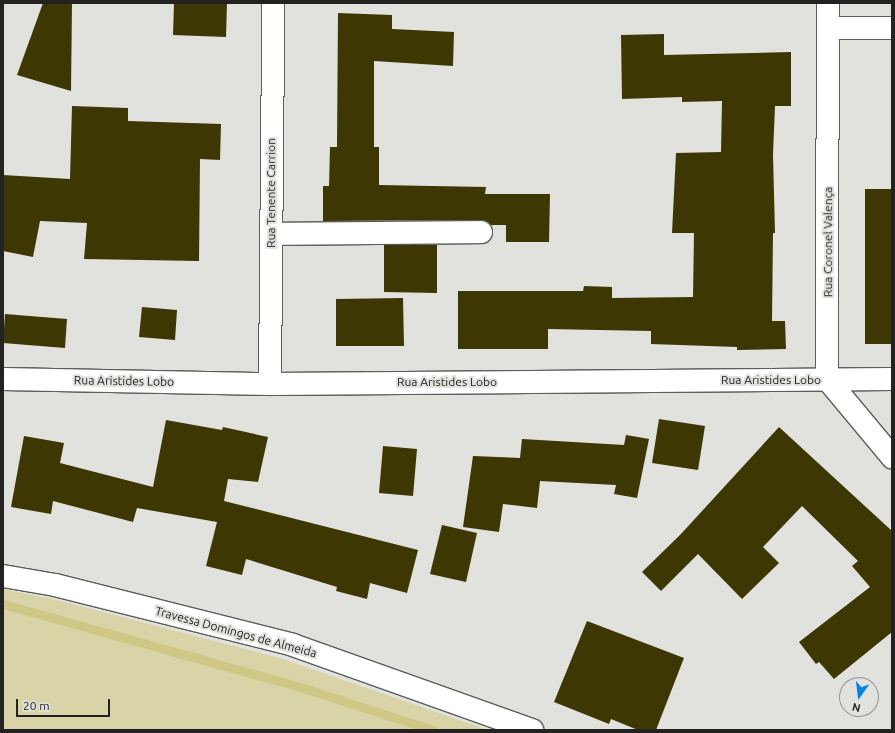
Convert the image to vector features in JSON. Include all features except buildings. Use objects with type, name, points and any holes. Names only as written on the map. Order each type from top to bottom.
[{"type":"street","name":"Rua Tenente Carrion","points":[[270,384],[272,3]]},
{"type":"street","name":"Rua Coronel Valença","points":[[828,3],[828,379]]},
{"type":"street","points":[[828,28],[892,28]]},
{"type":"street","points":[[271,234],[481,232]]},
{"type":"street","name":"Rua Aristides Lobo","points":[[3,379],[270,384],[892,379]]},
{"type":"street","points":[[828,379],[892,457]]},
{"type":"street","name":"Travessa Domingos de Almeida","points":[[3,576],[55,585],[293,644],[532,730]]},
{"type":"shaded area","points":[[3,589],[53,599],[280,658],[488,730],[3,730]]},
{"type":"waterway","points":[[3,604],[297,686],[433,730]]}]
